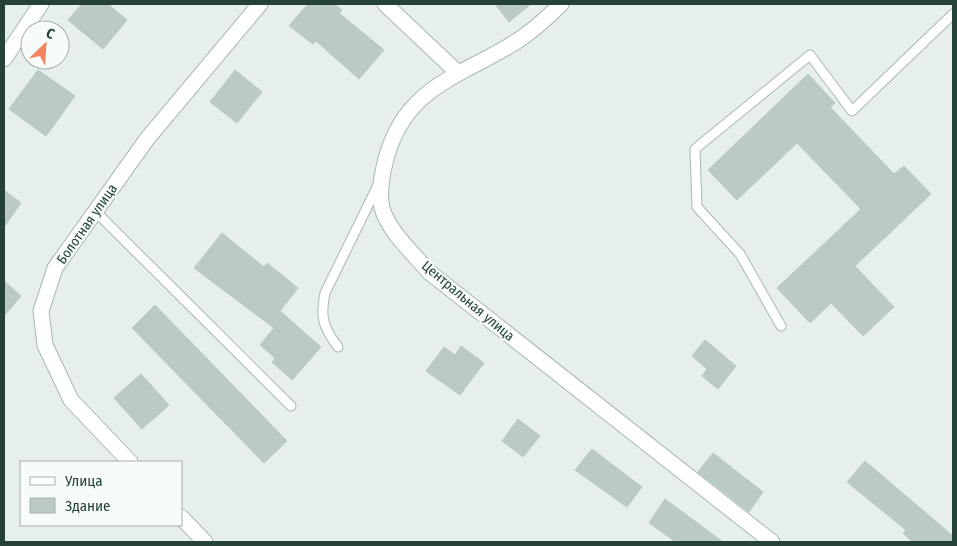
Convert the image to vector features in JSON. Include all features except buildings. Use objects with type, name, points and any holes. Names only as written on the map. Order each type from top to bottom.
[{"type":"street","points":[[4,59],[41,4]]},
{"type":"street","name":"Болотная улица","points":[[129,461],[71,400],[45,345],[41,311],[56,268],[147,140],[260,4]]},
{"type":"street","points":[[385,4],[458,73]]},
{"type":"street","name":"Центральная улица","points":[[561,4],[515,43],[439,84],[412,108],[399,126],[388,150],[381,178],[382,208],[390,223],[429,272],[772,542]]},
{"type":"street","points":[[182,518],[205,542]]},
{"type":"lane","points":[[781,326],[740,254],[697,207],[695,149],[810,55],[852,111],[953,14]]},
{"type":"lane","points":[[338,347],[326,331],[322,310],[326,292],[381,178]]},
{"type":"lane","points":[[96,212],[291,406]]}]
